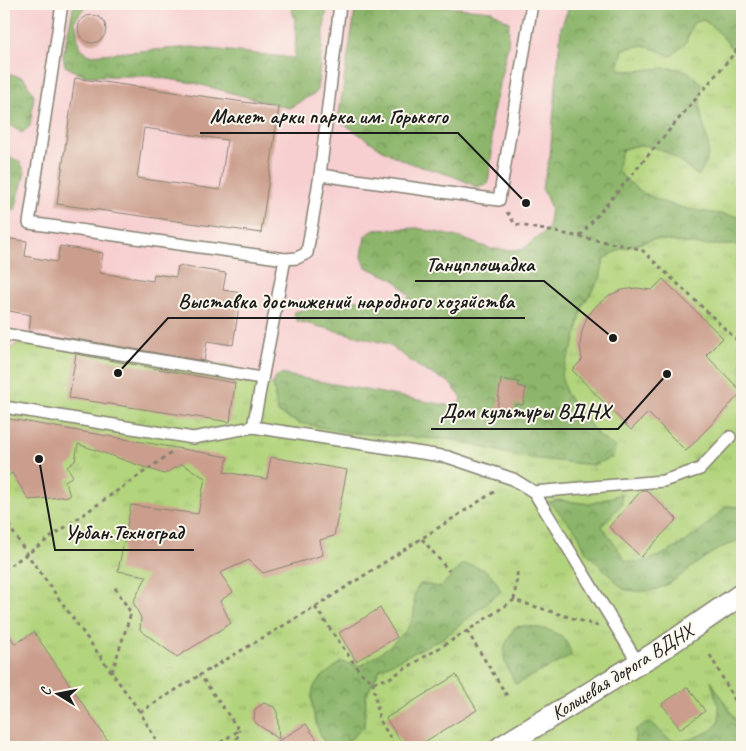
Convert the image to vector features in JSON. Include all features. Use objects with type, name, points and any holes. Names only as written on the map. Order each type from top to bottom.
[{"type":"street","name":"Кольцевая дорога ВДНХ","points":[[501,747],[638,663],[742,594]]},
{"type":"lane","points":[[62,4],[29,223],[285,259],[297,258],[307,253],[320,175],[340,4]]},
{"type":"lane","points":[[320,175],[499,200],[531,4]]},
{"type":"lane","points":[[253,427],[285,259]]},
{"type":"lane","points":[[4,334],[262,378]]},
{"type":"lane","points":[[4,407],[193,438],[253,427],[448,457],[513,479],[534,492],[638,663]]},
{"type":"lane","points":[[534,492],[663,481],[700,469],[730,437]]},
{"type":"path","points":[[580,237],[742,44]]},
{"type":"path","points":[[499,200],[515,224],[641,249],[742,345]]},
{"type":"path","points":[[4,570],[193,438]]},
{"type":"path","points":[[140,712],[315,608],[513,479]]},
{"type":"path","points":[[4,518],[27,554],[140,712],[160,747]]},
{"type":"path","points":[[422,539],[449,571]]},
{"type":"path","points":[[373,682],[388,679],[514,600],[518,568]]},
{"type":"path","points":[[114,586],[131,614]]},
{"type":"path","points":[[514,600],[618,632]]},
{"type":"path","points":[[315,608],[360,672],[373,682],[379,719],[396,747]]},
{"type":"path","points":[[112,672],[131,614],[137,610]]},
{"type":"path","points":[[467,631],[509,699]]},
{"type":"path","points":[[710,655],[742,713]]},
{"type":"path","points":[[200,676],[239,730],[235,747]]},
{"type":"path","points":[[214,747],[239,730]]},
{"type":"shaded area","points":[[4,4],[598,4],[529,421],[232,379],[233,367],[26,337],[4,354]]},
{"type":"green space","points":[[74,4],[87,4],[75,20],[79,46],[89,55],[192,47],[294,58],[295,22],[291,9],[287,4],[327,4],[317,92],[289,108],[194,83],[147,76],[83,76],[65,66],[63,56]]},
{"type":"green space","points":[[356,4],[415,4],[492,11],[509,22],[508,45],[491,121],[492,152],[488,184],[478,188],[452,176],[398,158],[338,120]]},
{"type":"green space","points":[[578,4],[742,4],[742,66],[726,40],[703,20],[693,23],[686,42],[672,56],[643,45],[623,49],[618,69],[635,71],[662,68],[679,69],[687,71],[702,84],[700,104],[708,149],[704,167],[698,176],[681,162],[663,151],[654,147],[644,146],[633,146],[622,150],[617,170],[644,193],[659,200],[690,209],[742,217],[742,245],[699,245],[654,239],[621,249],[604,259],[600,279],[583,305],[574,344],[561,374],[566,394],[598,435],[615,447],[613,457],[593,465],[521,457],[454,440],[353,433],[299,423],[277,412],[273,381],[280,374],[456,407],[462,398],[449,382],[422,369],[388,344],[297,321],[294,312],[350,299],[400,306],[410,296],[395,280],[366,267],[362,257],[365,236],[374,230],[417,228],[461,238],[491,249],[522,250],[548,229],[551,208],[542,188],[550,156],[561,27],[569,7]]},
{"type":"green space","points":[[598,4],[742,4],[742,747],[4,747],[4,354],[26,337],[234,367],[232,379],[529,421]]},
{"type":"green space","points":[[4,72],[24,78],[34,95],[30,126],[22,133],[4,122]]},
{"type":"green space","points":[[4,154],[20,162],[25,172],[15,210],[4,211]]},
{"type":"green space","points":[[621,494],[622,503],[602,526],[626,561],[639,562],[666,553],[694,535],[726,506],[742,507],[742,538],[708,555],[676,579],[659,588],[648,591],[623,589],[586,552],[577,532],[549,502],[559,500],[590,504]]},
{"type":"green space","points":[[462,564],[482,569],[491,574],[501,591],[445,637],[380,669],[366,696],[364,727],[342,747],[327,747],[320,734],[312,707],[315,685],[341,662],[361,666],[392,643],[412,622],[414,596],[420,584],[441,587]]},
{"type":"green space","points":[[525,626],[548,630],[561,636],[566,641],[571,656],[516,684],[507,668],[504,650],[515,627]]},
{"type":"green space","points":[[711,681],[742,730],[742,747],[634,747],[636,729],[643,725],[652,724],[671,740],[676,741],[693,738],[713,728],[718,723],[719,709]]},
{"type":"building","points":[[92,15],[102,19],[106,29],[102,39],[92,43],[82,39],[78,29],[82,19]]},
{"type":"building","points":[[75,78],[279,107],[261,233],[57,204]],"holes":[[[144,128],[227,140],[220,190],[137,178]]]},
{"type":"building","points":[[4,238],[27,241],[25,256],[57,262],[60,246],[103,253],[100,273],[153,281],[154,274],[176,277],[178,266],[226,273],[223,290],[241,293],[233,345],[207,341],[204,361],[29,331],[31,315],[4,310]]},
{"type":"building","points":[[663,279],[723,338],[706,355],[742,392],[686,451],[648,413],[631,430],[572,370],[582,360],[580,346],[582,331],[587,317],[597,305],[608,296],[622,290],[637,288],[652,290]]},
{"type":"building","points":[[76,354],[235,383],[230,422],[69,398]]},
{"type":"building","points":[[501,379],[519,382],[518,386],[526,388],[523,405],[515,404],[514,411],[497,409]]},
{"type":"building","points":[[4,418],[228,457],[224,472],[267,479],[271,457],[347,470],[334,536],[320,540],[323,555],[263,573],[249,560],[220,573],[233,592],[220,601],[231,623],[177,657],[140,630],[141,618],[133,602],[147,576],[118,571],[131,505],[198,514],[205,478],[182,464],[164,474],[78,444],[75,461],[67,467],[73,476],[65,481],[70,496],[29,500],[12,473],[4,478]]},
{"type":"building","points":[[642,490],[646,490],[677,519],[641,557],[609,527]]},
{"type":"building","points":[[380,608],[397,637],[356,661],[339,633]]},
{"type":"building","points":[[4,627],[15,644],[34,632],[112,747],[4,747]]},
{"type":"building","points":[[456,675],[477,710],[416,747],[404,747],[386,718]]},
{"type":"building","points":[[688,687],[705,711],[680,729],[662,704]]},
{"type":"building","points":[[264,703],[274,707],[277,712],[279,739],[254,720],[255,709]]},
{"type":"building","points":[[306,724],[322,747],[269,747]]},
{"type":"place","name":"Макет арки парка им. Горького","points":[[526,203]]},
{"type":"place","name":"Танцплощадка","points":[[613,338]]},
{"type":"place","name":"Выставка достижений народного хозяйства","points":[[118,373]]},
{"type":"place","name":"Дом культуры ВДНХ","points":[[667,374]]},
{"type":"place","name":"Урбан.Техноград","points":[[39,459]]}]
